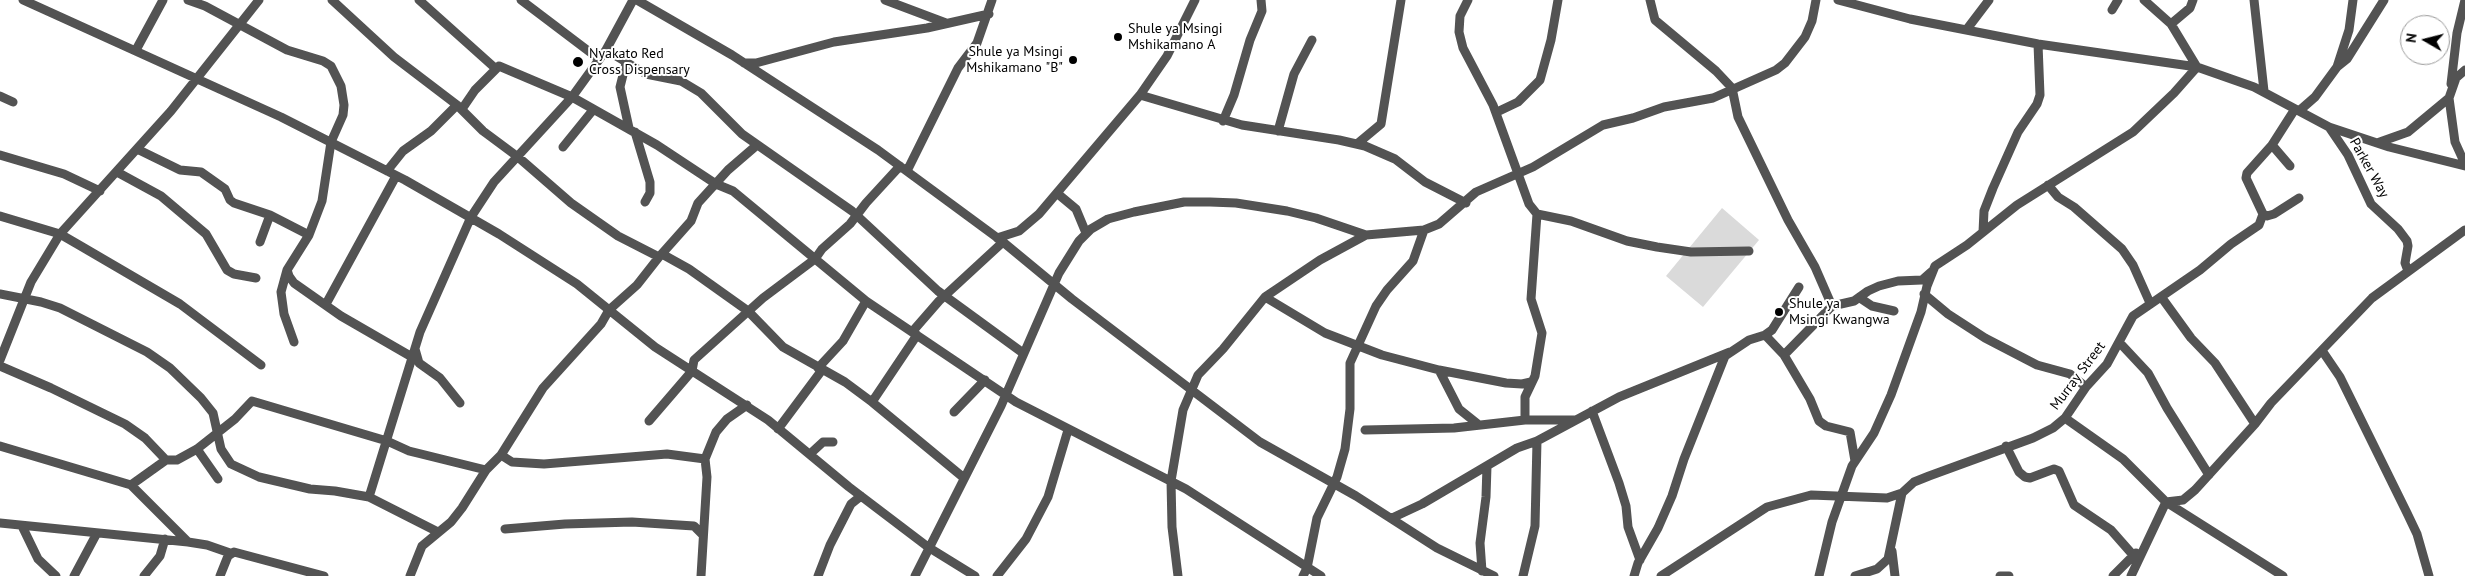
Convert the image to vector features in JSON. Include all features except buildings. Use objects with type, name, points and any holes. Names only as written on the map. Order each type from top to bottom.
[{"type":"street","points":[[136,50],[163,0]]},
{"type":"street","points":[[188,0],[205,6],[287,50],[331,66],[341,86],[344,105],[343,115],[331,142],[322,201],[309,235],[287,270],[281,292],[284,314],[294,342]]},
{"type":"street","points":[[0,360],[38,269],[60,234],[117,172],[198,78],[259,0]]},
{"type":"street","points":[[332,0],[402,64],[459,107],[483,131],[518,157],[594,220],[689,269],[748,311],[783,346],[872,402],[964,478]]},
{"type":"street","points":[[419,0],[495,68]]},
{"type":"street","points":[[521,0],[599,59]]},
{"type":"street","points":[[369,497],[426,315],[470,217],[494,182],[572,97],[606,50],[633,0]]},
{"type":"street","points":[[637,0],[743,63],[904,168],[1000,240],[1054,286],[1260,442],[1392,518],[1437,548],[1483,573],[1494,576]]},
{"type":"street","points":[[885,0],[946,23]]},
{"type":"street","points":[[649,421],[692,371],[694,360],[748,311],[815,259],[822,249],[844,231],[857,215],[904,168],[958,68],[977,43],[982,23],[988,14],[992,0]]},
{"type":"street","points":[[872,402],[915,334],[945,296],[1000,240],[1019,231],[1031,222],[1058,194],[1140,95],[1167,56],[1195,0]]},
{"type":"street","points":[[1223,121],[1234,95],[1250,40],[1262,11],[1261,0]]},
{"type":"street","points":[[1357,144],[1381,124],[1401,0]]},
{"type":"street","points":[[1468,0],[1460,16],[1459,32],[1463,48],[1497,112],[1529,204],[1538,214],[1571,222],[1627,241],[1657,247],[1691,252],[1749,251]]},
{"type":"street","points":[[1497,112],[1518,102],[1540,80],[1548,55],[1558,0]]},
{"type":"street","points":[[1650,0],[1655,20],[1716,71],[1732,88],[1738,117],[1788,220],[1815,267],[1832,306]]},
{"type":"street","points":[[1178,576],[1172,527],[1171,481],[1182,414],[1190,390],[1198,375],[1223,349],[1265,297],[1320,260],[1366,235],[1424,230],[1439,224],[1482,188],[1518,175],[1602,125],[1633,118],[1664,107],[1713,98],[1732,88],[1764,76],[1785,63],[1805,37],[1812,21],[1816,0]]},
{"type":"street","points":[[1838,0],[1910,19],[2038,44],[2197,66],[2264,91],[2329,127],[2377,143],[2465,165]]},
{"type":"street","points":[[1967,29],[1989,0]]},
{"type":"street","points":[[2112,10],[2118,0]]},
{"type":"street","points":[[2144,0],[2171,24],[2197,66]]},
{"type":"street","points":[[2171,24],[2190,8],[2193,0]]},
{"type":"street","points":[[2254,0],[2264,91]]},
{"type":"street","points":[[2337,67],[2349,30],[2353,0]]},
{"type":"street","points":[[2299,198],[2274,214],[2267,216],[2263,214],[2246,178],[2250,169],[2272,145],[2297,110],[2321,91],[2337,67],[2352,52],[2371,16],[2384,0]]},
{"type":"street","points":[[2452,87],[2452,69],[2457,33],[2465,0]]},
{"type":"street","points":[[26,1],[198,78],[331,142],[470,217],[569,278],[641,337],[747,406],[928,547],[975,576]]},
{"type":"street","points":[[743,63],[756,63],[834,42],[927,28],[988,14]]},
{"type":"street","points":[[1278,131],[1294,74],[1312,40]]},
{"type":"street","points":[[1983,232],[1984,211],[1993,188],[2018,132],[2037,104],[2040,95],[2038,44]]},
{"type":"street","points":[[606,50],[646,74],[681,82],[694,88],[742,134],[857,215],[945,296],[1023,353]]},
{"type":"street","points":[[626,63],[620,87],[632,130],[650,182],[650,193],[645,202]]},
{"type":"street","points":[[1784,355],[1832,306],[1860,298],[1868,291],[1879,286],[1898,281],[1922,280],[1938,263],[1967,245],[2048,185],[2133,132],[2174,93],[2197,66]]},
{"type":"street","points":[[387,171],[403,151],[459,107],[495,68],[505,67],[572,97],[632,130],[691,166],[716,184],[733,191],[866,301],[1006,394],[1068,430],[1120,454],[1171,481],[1235,520],[1305,572],[1321,576]]},
{"type":"street","points":[[2465,70],[2456,78],[2448,98],[2455,142],[2465,165]]},
{"type":"street","points":[[1140,95],[1223,121],[1357,144],[1391,157],[1425,182],[1466,203]]},
{"type":"street","points":[[0,96],[13,102]]},
{"type":"street","points":[[2377,143],[2408,132],[2448,98]]},
{"type":"street","points":[[563,147],[593,110]]},
{"type":"street","name":"Parker Way","points":[[2329,127],[2348,156],[2370,204],[2398,229],[2407,241],[2405,263],[2408,271]]},
{"type":"street","points":[[410,576],[422,546],[451,522],[462,508],[486,470],[501,455],[543,388],[601,324],[608,310],[636,285],[691,221],[698,203],[728,170],[757,145]]},
{"type":"street","points":[[2272,145],[2290,166]]},
{"type":"street","points":[[137,149],[180,170],[201,172],[225,189],[230,200],[234,203],[270,215],[309,235]]},
{"type":"street","points":[[0,155],[64,174],[100,191]]},
{"type":"street","points":[[117,172],[161,196],[206,234],[227,270],[234,274],[256,278]]},
{"type":"street","points":[[326,304],[396,176]]},
{"type":"street","points":[[2048,185],[2055,194],[2074,207],[2122,248],[2133,265],[2150,303]]},
{"type":"street","points":[[1058,194],[1076,209],[1086,233]]},
{"type":"street","points":[[915,576],[1006,394],[1059,273],[1086,233],[1108,219],[1134,212],[1184,202],[1210,202],[1236,203],[1287,211],[1316,218],[1366,235]]},
{"type":"street","points":[[1525,420],[1525,396],[1535,374],[1542,336],[1531,299],[1538,214]]},
{"type":"street","name":"Murray Street","points":[[1661,576],[1767,507],[1806,495],[1887,498],[1902,493],[1914,482],[2006,446],[2043,434],[2065,418],[2086,386],[2107,364],[2133,316],[2150,303],[2162,298],[2231,244],[2259,225],[2263,214]]},
{"type":"street","points":[[260,242],[270,215]]},
{"type":"street","points":[[0,216],[60,234],[180,304],[261,365]]},
{"type":"street","points":[[1305,572],[1317,518],[1338,474],[1345,449],[1350,400],[1349,370],[1356,346],[1387,290],[1413,261],[1424,230]]},
{"type":"street","points":[[2166,502],[2183,500],[2209,475],[2255,424],[2271,403],[2323,352],[2360,310],[2408,271],[2465,230]]},
{"type":"street","points":[[287,270],[294,283],[341,316],[413,353],[419,364],[440,378],[460,403]]},
{"type":"street","points":[[1819,576],[1826,540],[1841,497],[1855,461],[1874,433],[1891,395],[1921,312],[1924,294],[1933,270]]},
{"type":"street","points":[[1392,518],[1422,504],[1517,448],[1537,441],[1592,411],[1730,352],[1749,340],[1765,335],[1776,324],[1799,287]]},
{"type":"street","points":[[0,294],[41,302],[60,308],[158,359],[180,376],[214,413],[222,449],[226,458],[232,464],[259,477],[310,489],[369,497],[438,532]]},
{"type":"street","points":[[1924,294],[1984,338],[2037,365],[2070,374],[2086,386]]},
{"type":"street","points":[[1265,297],[1314,328],[1356,346],[1439,370],[1506,383],[1522,384],[1531,382]]},
{"type":"street","points":[[1860,298],[1872,306],[1894,311]]},
{"type":"street","points":[[2162,298],[2191,338],[2215,363],[2255,424]]},
{"type":"street","points":[[778,429],[842,341],[866,301]]},
{"type":"street","points":[[1765,335],[1784,355],[1810,399],[1819,421],[1826,426],[1850,432],[1855,461]]},
{"type":"street","points":[[2119,342],[2148,373],[2167,408],[2209,475]]},
{"type":"street","points":[[1634,576],[1672,496],[1684,459],[1726,356],[1730,352]]},
{"type":"street","points":[[2323,352],[2340,377],[2407,513],[2420,543],[2429,576]]},
{"type":"street","points":[[0,366],[51,388],[125,424],[144,438],[166,460]]},
{"type":"street","points":[[1439,370],[1459,409],[1479,425]]},
{"type":"street","points":[[954,412],[985,380]]},
{"type":"street","points":[[132,485],[166,460],[177,460],[198,449],[252,401],[387,441],[409,451],[486,470]]},
{"type":"street","points":[[702,576],[702,534],[707,477],[705,459],[716,432],[727,419],[747,406]]},
{"type":"street","points":[[1592,411],[1620,483],[1626,506],[1627,525],[1640,560]]},
{"type":"street","points":[[2065,418],[2124,459],[2166,502],[2284,576]]},
{"type":"street","points":[[1365,430],[1423,429],[1525,420],[1578,420]]},
{"type":"street","points":[[997,576],[1026,539],[1048,497],[1068,430]]},
{"type":"street","points":[[1523,576],[1535,526],[1537,441]]},
{"type":"street","points":[[810,454],[823,442],[833,442]]},
{"type":"street","points":[[0,446],[132,485],[188,542]]},
{"type":"street","points":[[2006,446],[2019,472],[2025,477],[2030,478],[2057,470],[2074,505],[2111,530],[2133,555]]},
{"type":"street","points":[[198,449],[218,479]]},
{"type":"street","points":[[501,455],[512,462],[544,464],[667,454],[705,459]]},
{"type":"street","points":[[1483,573],[1480,543],[1486,497],[1487,466]]},
{"type":"street","points":[[1855,576],[1877,569],[1888,559],[1902,493]]},
{"type":"street","points":[[818,576],[830,545],[851,504],[861,496]]},
{"type":"street","points":[[2131,576],[2166,502]]},
{"type":"street","points":[[505,529],[565,524],[632,522],[694,526],[702,534]]},
{"type":"street","points":[[0,523],[165,539],[207,545],[302,573],[324,576]]},
{"type":"street","points":[[22,526],[38,559],[56,576]]},
{"type":"street","points":[[74,576],[97,533]]},
{"type":"street","points":[[144,576],[160,556],[165,539]]},
{"type":"street","points":[[2113,576],[2146,542]]},
{"type":"street","points":[[1877,569],[1894,576],[1891,546]]},
{"type":"street","points":[[220,576],[230,553]]},
{"type":"street","points":[[2000,576],[2009,576]]},
{"type":"shaded area","points":[[1722,208],[1759,240],[1703,307],[1666,276]]},
{"type":"place","name":"Shule ya Msingi Mshikamano A","points":[[1118,37]]},
{"type":"place","name":"Shule ya Msingi Mshikamano \"B\"","points":[[1073,60]]},
{"type":"place","name":"Nyakato Red Cross Dispensary","points":[[578,62]]},
{"type":"place","name":"Shule ya Msingi Kwangwa","points":[[1779,312]]}]
